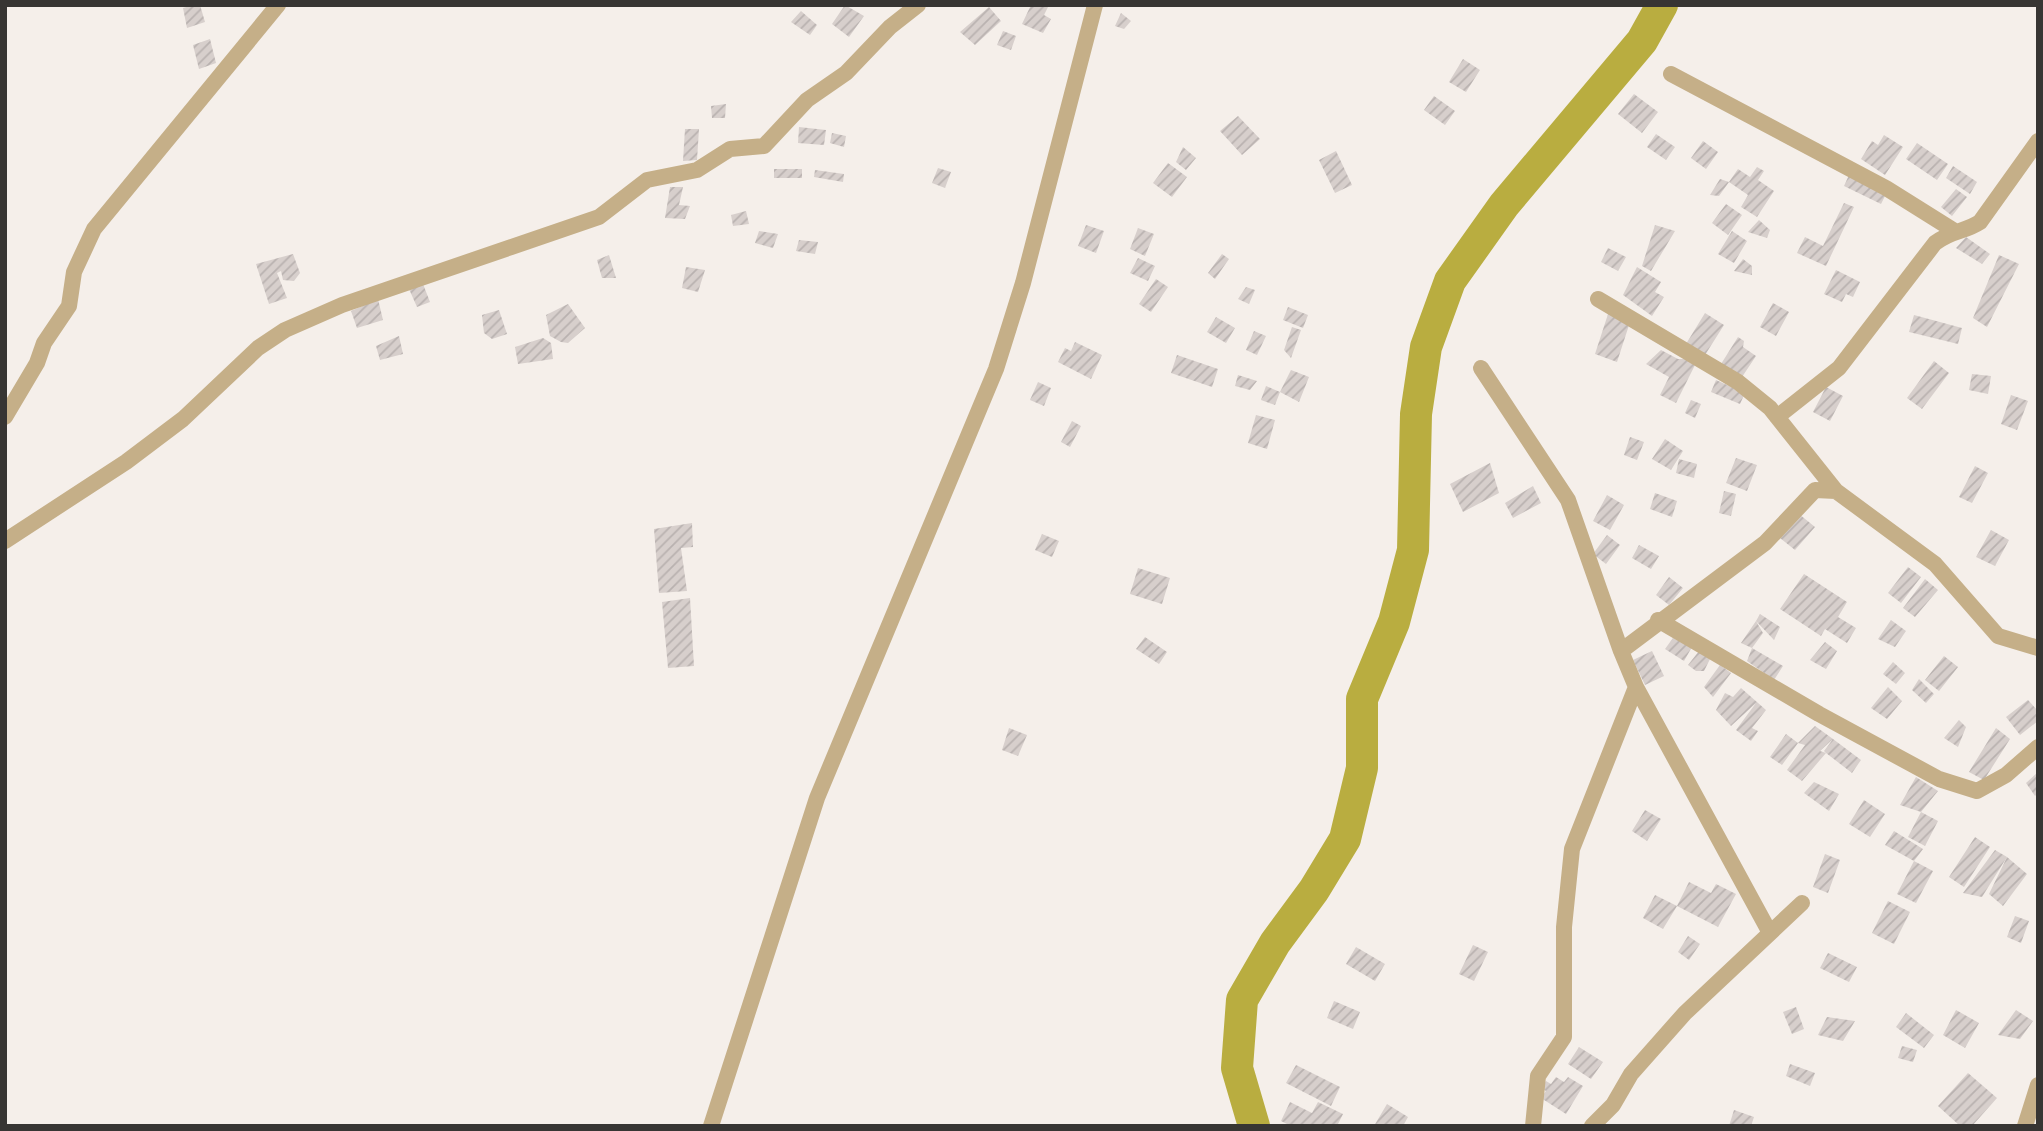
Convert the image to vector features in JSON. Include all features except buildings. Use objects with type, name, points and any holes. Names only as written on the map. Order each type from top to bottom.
[{"type":"street","points":[[5,417],[37,363],[44,344],[69,306],[74,272],[94,229],[278,5]]},
{"type":"street","points":[[5,541],[137,454],[183,419],[258,348],[285,330],[342,305],[599,217],[647,180],[698,170],[730,149],[764,146],[807,100],[846,73],[890,27],[918,5]]},
{"type":"street","points":[[711,1126],[817,797],[996,369],[1023,283],[1095,5]]},
{"type":"street","points":[[1671,74],[1886,188],[1953,230]]},
{"type":"street","points":[[1777,418],[1839,368],[1935,243],[1953,230],[1969,229],[1980,222],[2038,141]]},
{"type":"street","points":[[1598,299],[1738,382],[1777,418],[1836,491],[1935,564],[1998,636],[2038,648]]},
{"type":"street","points":[[1481,368],[1568,500],[1636,687],[1770,933]]},
{"type":"street","points":[[1621,651],[1658,620],[1765,543],[1815,490],[1836,491]]},
{"type":"street","points":[[1658,620],[1819,714],[1939,779],[1978,791],[2006,775],[2038,747]]},
{"type":"street","points":[[1533,1126],[1538,1076],[1564,1037],[1564,927],[1572,849],[1636,687]]},
{"type":"street","points":[[1592,1126],[1613,1105],[1631,1074],[1685,1013],[1802,903]]},
{"type":"street","points":[[2025,1126],[2038,1085]]},
{"type":"waterway","points":[[1254,1126],[1237,1068],[1242,1000],[1275,943],[1314,890],[1345,839],[1362,768],[1362,699],[1394,622],[1413,550],[1416,414],[1426,347],[1450,281],[1504,205],[1642,41],[1662,5]]}]
